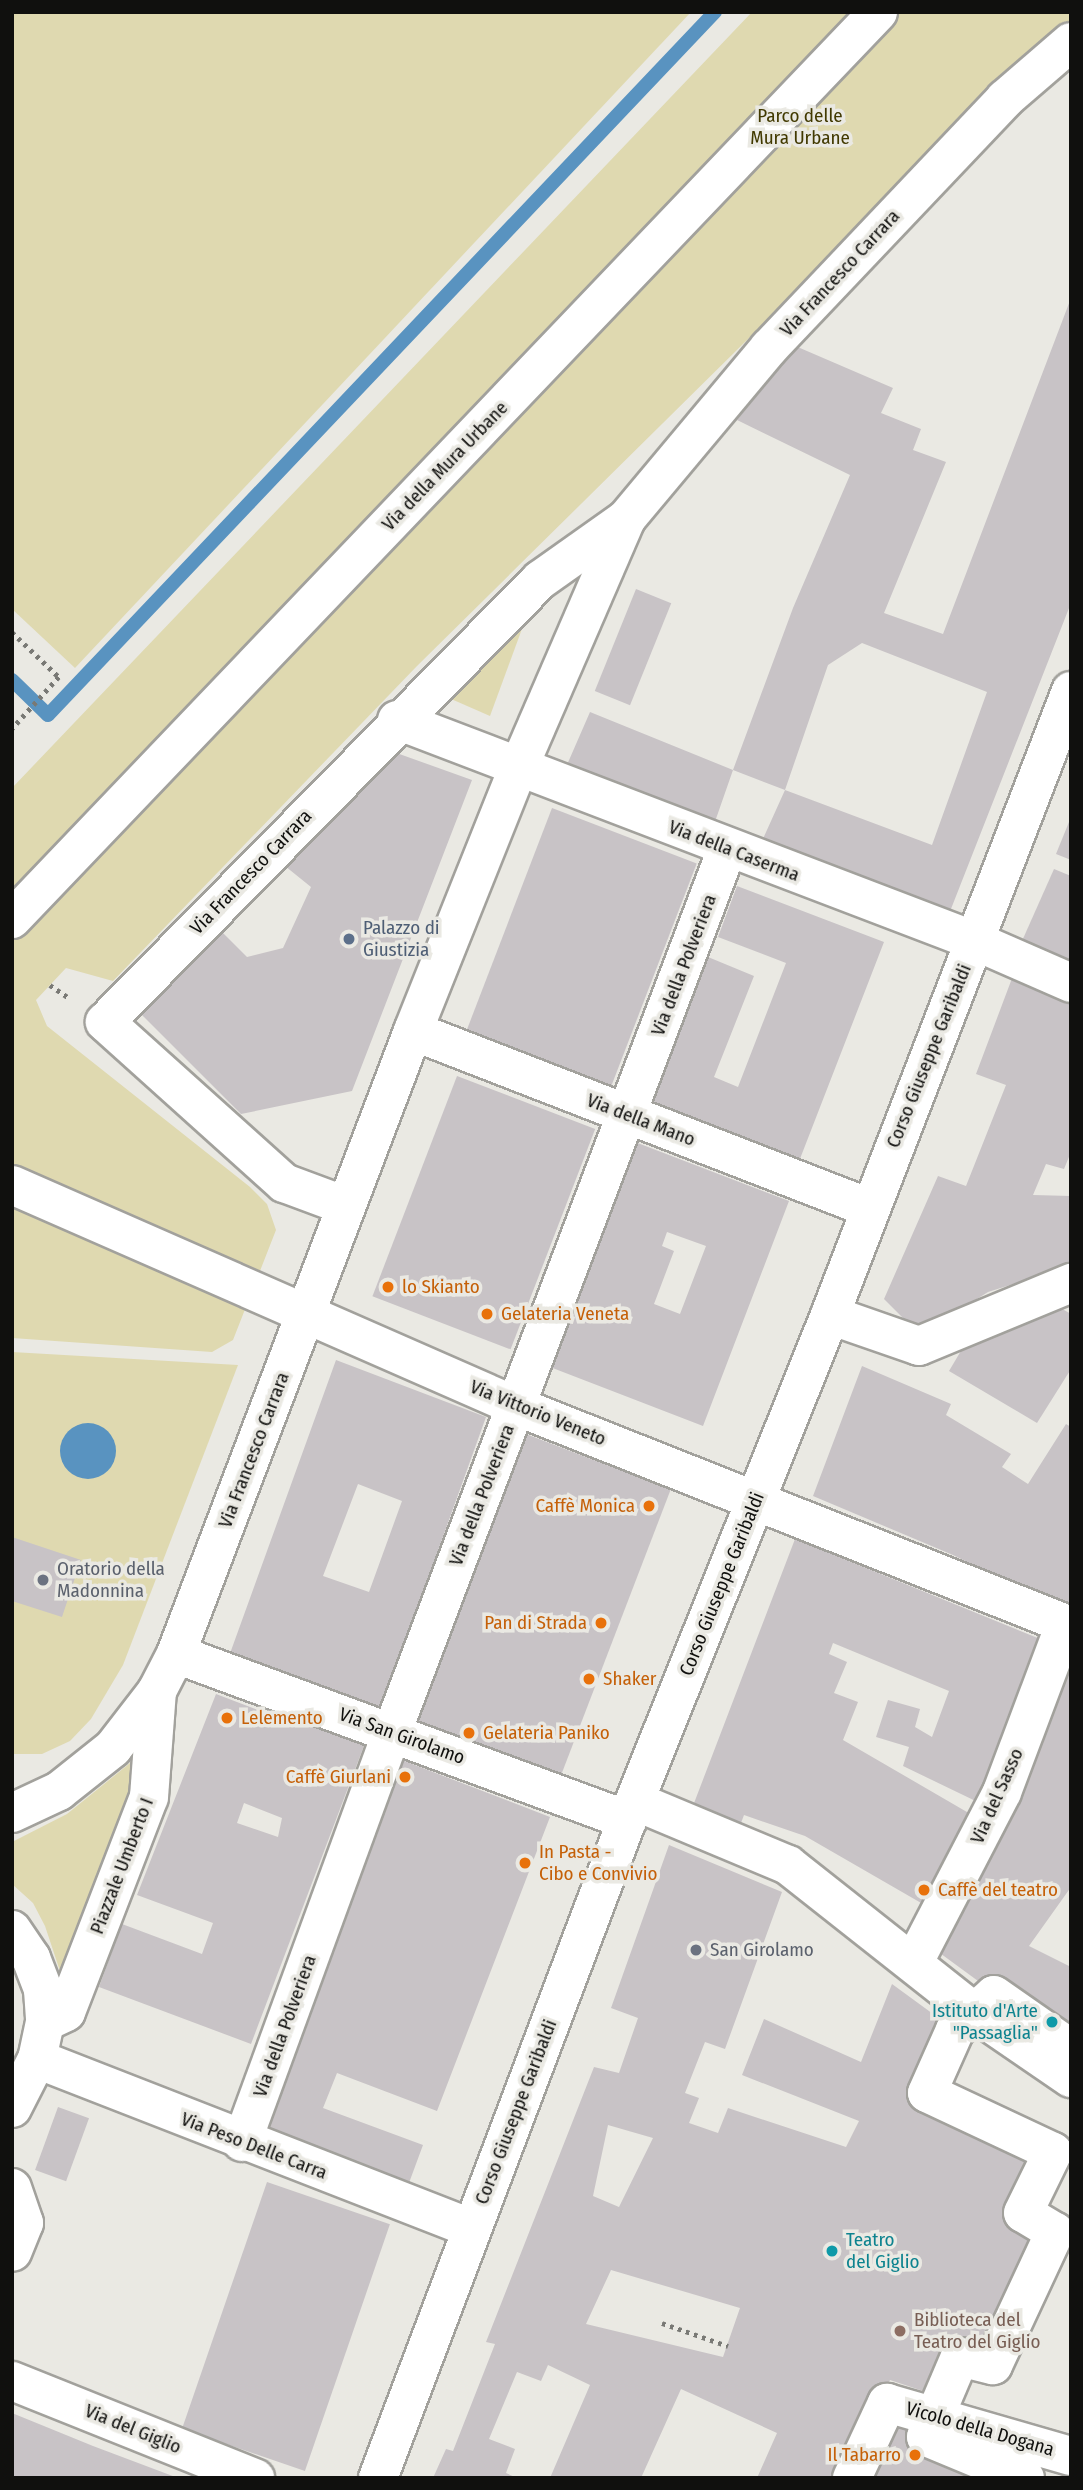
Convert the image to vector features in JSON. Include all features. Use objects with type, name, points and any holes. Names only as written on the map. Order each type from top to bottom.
[{"type":"street","name":"Via della Mura Urbane","points":[[12,919],[878,12]]},
{"type":"street","name":"Via Francesco Carrara","points":[[346,1206],[284,1183],[106,1022],[397,720],[540,580],[626,519],[769,348],[1005,99],[1071,42]]},
{"type":"street","name":"Via Francesco Carrara","points":[[176,1654],[413,1031],[518,769],[626,519]]},
{"type":"street","name":"Corso Giuseppe Garibaldi","points":[[378,2478],[631,1811],[830,1315],[869,1208],[1071,691]]},
{"type":"street","name":"Via della Caserma","points":[[397,720],[727,849],[975,941],[1071,983]]},
{"type":"street","name":"Via della Polveriera","points":[[242,2143],[387,1745],[727,849]]},
{"type":"street","name":"Via della Mano","points":[[413,1031],[869,1208]]},
{"type":"street","name":"Via Vittorio Veneto","points":[[12,1185],[516,1406],[1068,1625]]},
{"type":"street","points":[[830,1315],[919,1346],[1071,1283]]},
{"type":"street","name":"Via del Sasso","points":[[914,1962],[1002,1792],[1068,1625]]},
{"type":"street","name":"Piazzale Umberto I","points":[[12,1813],[59,1791],[90,1769],[113,1748],[157,1691],[176,1654]]},
{"type":"street","name":"Via San Girolamo","points":[[176,1654],[387,1745],[631,1811],[788,1865],[973,2011],[1071,2078]]},
{"type":"street","name":"Piazzale Umberto I","points":[[45,2022],[66,2012],[149,1797],[157,1691]]},
{"type":"street","points":[[12,1930],[31,1958],[43,1990],[45,2022],[37,2059],[12,2108]]},
{"type":"street","points":[[1025,2478],[926,2437],[933,2415],[960,2357],[993,2365],[1055,2232],[1023,2213],[1053,2151],[927,2093],[955,2030],[973,2011],[994,1995],[1071,2049]]},
{"type":"street","name":"Via Peso Delle Carra","points":[[37,2059],[242,2143],[472,2228]]},
{"type":"street","points":[[12,2188],[24,2223],[12,2252]]},
{"type":"street","name":"Via del Giglio","points":[[12,2381],[255,2478]]},
{"type":"street","name":"Vicolo della Dogana","points":[[852,2478],[887,2403],[1071,2456]]},
{"type":"path","points":[[12,632],[59,677],[12,729]]},
{"type":"path","points":[[662,2323],[728,2347]]},
{"type":"green space","points":[[12,12],[691,12],[75,668],[12,609]]},
{"type":"green space","name":"Parco delle Mura Urbane","points":[[752,12],[1071,12],[1071,20],[417,666],[113,981],[66,968],[36,1000],[47,1026],[250,1187],[267,1204],[276,1230],[233,1340],[212,1352],[12,1338],[12,788]]},
{"type":"green space","points":[[530,607],[490,716],[442,695]]},
{"type":"green space","points":[[12,1352],[238,1365],[123,1665],[91,1719],[70,1741],[42,1754],[12,1754]]},
{"type":"green space","points":[[140,1755],[141,1773],[64,1983],[45,1926],[33,1903],[12,1884],[12,1842],[67,1814]]},
{"type":"water","points":[[88,1423],[99,1425],[108,1431],[114,1440],[114,1462],[108,1471],[99,1477],[88,1479],[77,1477],[68,1471],[62,1462],[60,1451],[62,1440],[68,1431],[77,1425]]},
{"type":"building","points":[[1071,298],[1071,603],[949,914],[758,850],[785,790],[733,770],[793,608],[850,475],[737,420],[793,345],[893,388],[881,413],[921,429],[913,450],[946,462],[884,613],[943,634]],"holes":[[[862,643],[987,692],[932,845],[785,790],[828,665]]]},
{"type":"building","points":[[636,589],[671,603],[630,705],[595,691]]},
{"type":"building","points":[[590,712],[733,770],[710,836],[563,774]]},
{"type":"building","name":"Palazzo di Giustizia","points":[[391,751],[472,780],[352,1091],[241,1114],[139,1012],[220,930],[247,957],[283,948],[311,887],[280,862]]},
{"type":"building","points":[[552,808],[697,864],[610,1089],[465,1034]]},
{"type":"building","points":[[1071,817],[1071,860],[1056,854]]},
{"type":"building","points":[[1054,869],[1071,876],[1071,974],[1018,950]]},
{"type":"building","points":[[737,886],[884,942],[798,1164],[650,1106],[708,957],[754,976],[714,1077],[738,1087],[786,963],[718,937]]},
{"type":"building","points":[[1014,973],[1071,996],[1071,1152],[1064,1169],[1046,1164],[1033,1195],[1071,1196],[1071,1266],[988,1292],[920,1335],[884,1299],[938,1176],[966,1186],[1006,1085],[976,1074]]},
{"type":"building","points":[[457,1076],[595,1129],[511,1349],[372,1296]]},
{"type":"building","points":[[635,1142],[789,1201],[703,1426],[550,1367]],"holes":[[[667,1232],[706,1246],[680,1314],[654,1304],[674,1251],[662,1246]]]},
{"type":"building","points":[[1052,1303],[1071,1314],[1071,1369],[1037,1423],[949,1371],[971,1334]]},
{"type":"building","points":[[336,1360],[486,1417],[380,1712],[228,1659]],"holes":[[[358,1484],[402,1501],[369,1592],[323,1576]]]},
{"type":"building","points":[[862,1366],[951,1404],[946,1415],[1011,1454],[1002,1467],[1028,1484],[1066,1424],[1071,1427],[1071,1614],[953,1555],[813,1496]]},
{"type":"building","points":[[526,1434],[671,1490],[560,1778],[415,1722]]},
{"type":"building","name":"Oratorio della Madonnina","points":[[12,1537],[81,1560],[62,1617],[12,1601]]},
{"type":"building","points":[[795,1539],[1050,1643],[988,1807],[903,1766],[909,1747],[876,1737],[888,1700],[920,1709],[915,1727],[932,1737],[949,1691],[833,1643],[829,1654],[847,1662],[834,1693],[858,1702],[843,1740],[979,1819],[935,1911],[805,1836],[744,1815],[738,1831],[691,1811]]},
{"type":"building","points":[[1071,1655],[1071,1887],[1029,1946],[1071,1967],[1071,2049],[933,1948]]},
{"type":"building","points":[[216,1694],[287,1721],[291,1712],[365,1743],[251,2044],[99,1987],[122,1924],[202,1954],[213,1923],[137,1895]],"holes":[[[244,1803],[282,1818],[278,1837],[237,1823]]]},
{"type":"building","points":[[402,1760],[550,1817],[437,2111],[337,2073],[323,2108],[423,2145],[406,2191],[260,2136]]},
{"type":"building","points":[[669,1845],[782,1892],[725,2049],[705,2042],[685,2093],[699,2098],[689,2123],[718,2133],[728,2108],[846,2147],[859,2121],[742,2075],[764,2019],[861,2062],[892,1984],[955,2030],[927,2093],[1053,2152],[1023,2213],[1055,2232],[993,2365],[941,2397],[890,2380],[845,2478],[757,2478],[777,2433],[681,2389],[641,2478],[550,2478],[590,2385],[548,2365],[541,2381],[517,2372],[489,2439],[515,2449],[506,2473],[517,2478],[433,2478],[446,2449],[453,2451],[495,2344],[486,2342],[594,2067],[619,2073],[638,2018],[611,2008]],"holes":[[[608,2125],[653,2138],[619,2207],[593,2196]],[[611,2270],[740,2308],[723,2357],[586,2324]]]},
{"type":"building","points":[[58,2107],[89,2118],[66,2181],[35,2170]]},
{"type":"building","points":[[267,2182],[390,2224],[305,2471],[182,2429]]},
{"type":"building","points":[[12,2413],[93,2446],[178,2478],[12,2478]]},
{"type":"building","points":[[890,2420],[1025,2478],[865,2478]]},
{"type":"waterway","points":[[12,680],[48,715],[715,12]]},
{"type":"place","name":"Palazzo di Giustizia","points":[[349,939]]},
{"type":"place","name":"lo Skianto","points":[[388,1287]]},
{"type":"place","name":"Gelateria Veneta","points":[[487,1314]]},
{"type":"place","name":"Caffè Monica","points":[[649,1506]]},
{"type":"place","name":"Oratorio della Madonnina","points":[[43,1580]]},
{"type":"place","name":"Pan di Strada","points":[[601,1623]]},
{"type":"place","name":"Shaker","points":[[589,1679]]},
{"type":"place","name":"Lelemento","points":[[227,1718]]},
{"type":"place","name":"Gelateria Paniko","points":[[469,1733]]},
{"type":"place","name":"Caffè Giurlani","points":[[405,1777]]},
{"type":"place","name":"In Pasta - Cibo e Convivio","points":[[525,1863]]},
{"type":"place","name":"Caffè del teatro","points":[[924,1890]]},
{"type":"place","name":"San Girolamo","points":[[696,1950]]},
{"type":"place","name":"Istituto d'Arte \"Passaglia\"","points":[[1052,2022]]},
{"type":"place","name":"Teatro del Giglio","points":[[832,2251]]},
{"type":"place","name":"Biblioteca del Teatro del Giglio","points":[[900,2331]]},
{"type":"place","name":"Il Tabarro","points":[[915,2455]]}]
